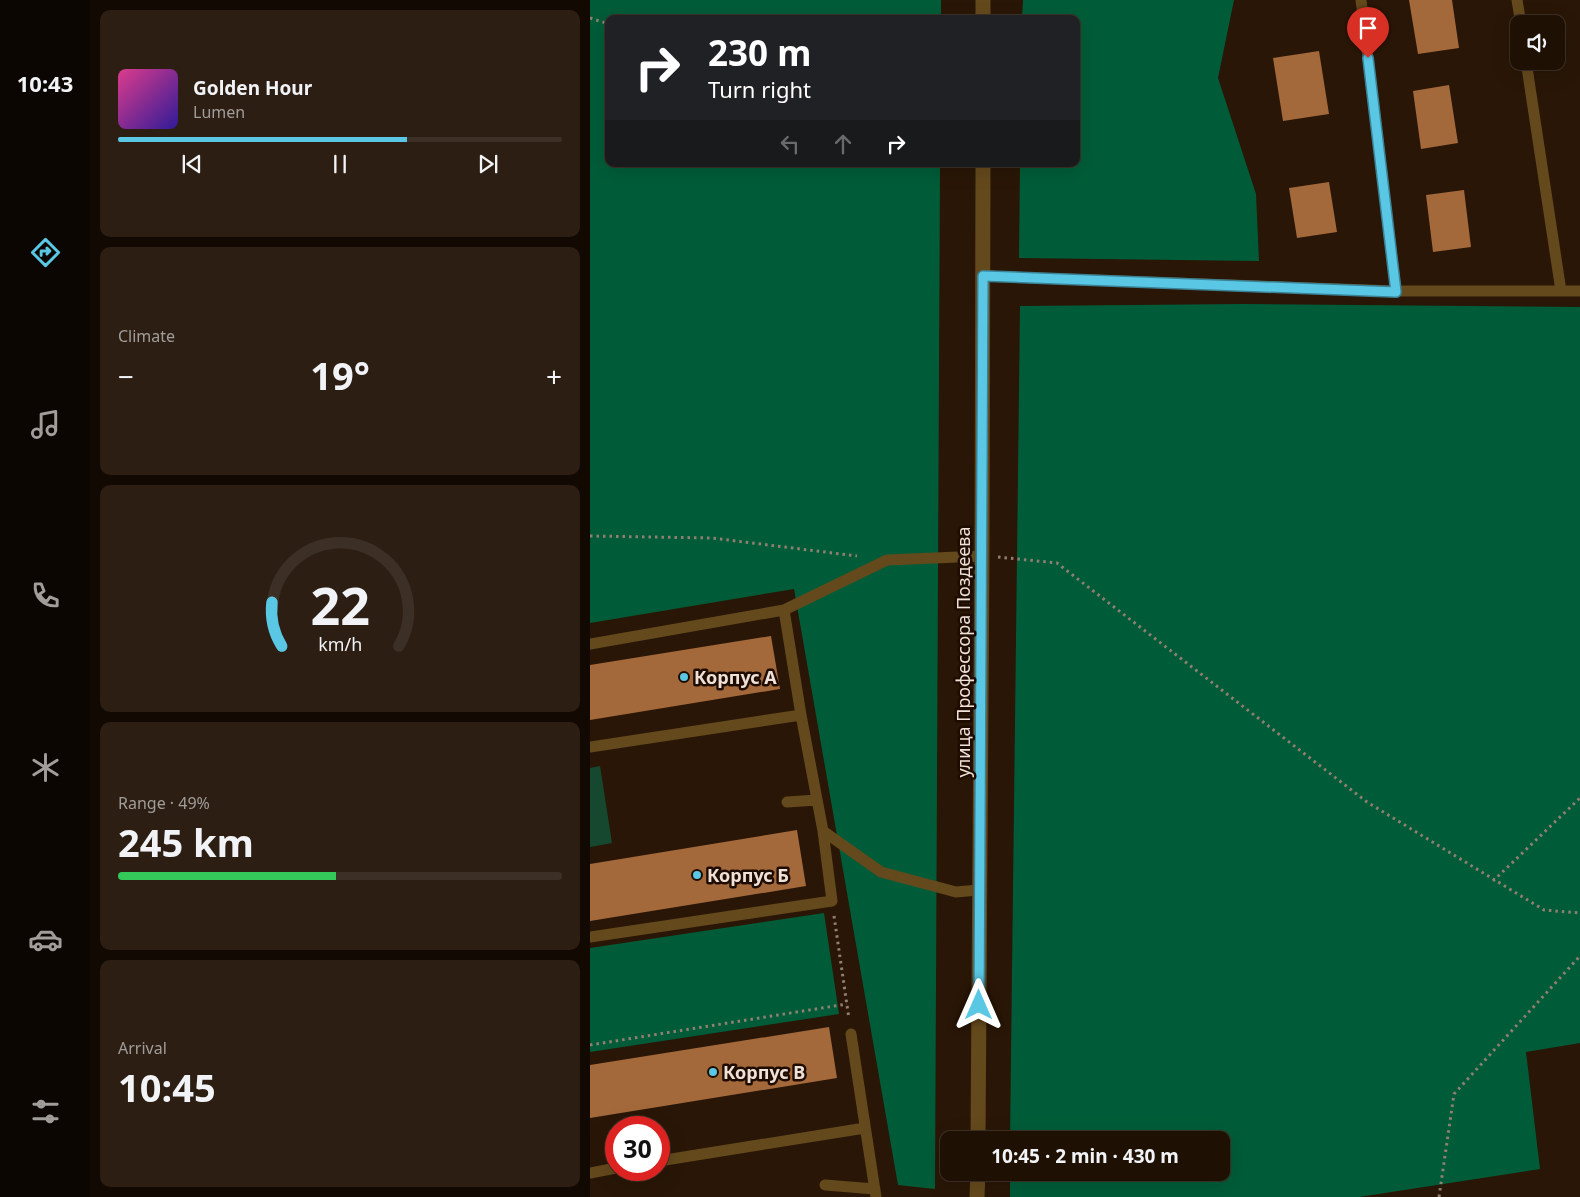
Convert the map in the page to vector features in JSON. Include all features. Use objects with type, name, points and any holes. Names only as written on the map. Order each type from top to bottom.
[{"type":"street","points":[[983,0],[983,15]]},
{"type":"street","name":"улица Профессора Поздеева","points":[[978,1131],[983,167]]},
{"type":"street","points":[[977,1197],[978,1181]]},
{"type":"lane","points":[[1360,0],[1396,292]]},
{"type":"lane","points":[[1517,0],[1520,15]]},
{"type":"lane","points":[[1527,70],[1561,291]]},
{"type":"lane","points":[[983,276],[1396,292],[1580,291]]},
{"type":"lane","points":[[590,644],[784,610],[888,560],[982,556]]},
{"type":"lane","points":[[590,937],[832,901],[823,831],[801,715],[784,610]]},
{"type":"lane","points":[[590,747],[801,715]]},
{"type":"lane","points":[[787,802],[817,800]]},
{"type":"lane","points":[[823,831],[881,872],[956,892],[979,890]]},
{"type":"lane","points":[[825,1185],[875,1193],[851,1034]]},
{"type":"lane","points":[[670,1160],[866,1128]]},
{"type":"lane","points":[[590,1173],[605,1170]]},
{"type":"path","points":[[590,18],[605,23]]},
{"type":"path","points":[[590,536],[712,538],[858,556]]},
{"type":"path","points":[[982,556],[1057,563],[1367,802],[1493,881],[1544,910],[1580,913]]},
{"type":"path","points":[[1493,881],[1580,798]]},
{"type":"path","points":[[832,901],[851,1034]]},
{"type":"path","points":[[1439,1197],[1454,1094],[1580,956]]},
{"type":"path","points":[[590,1045],[847,1004]]},
{"type":"green space","points":[[590,0],[941,0],[941,15],[605,15],[605,167],[940,167],[935,1189],[898,1185],[794,589],[590,623]]},
{"type":"green space","points":[[1023,0],[1234,0],[1218,78],[1256,194],[1259,261],[1019,258],[1020,167],[1080,167],[1080,15],[1022,15]]},
{"type":"green space","points":[[1244,304],[1580,307],[1580,1043],[1526,1052],[1540,1169],[1359,1197],[1010,1197],[1010,1181],[1230,1181],[1230,1131],[1010,1131],[1020,306]]},
{"type":"green space","points":[[600,766],[612,843],[590,847],[590,768]]},
{"type":"green space","points":[[824,913],[839,1014],[590,1052],[590,948]]},
{"type":"building","points":[[1409,0],[1452,0],[1459,48],[1418,54]]},
{"type":"building","points":[[1319,51],[1329,114],[1283,121],[1273,58]]},
{"type":"building","points":[[1449,85],[1458,143],[1421,149],[1413,91]]},
{"type":"building","points":[[1329,182],[1337,232],[1297,238],[1289,188]]},
{"type":"building","points":[[1464,190],[1471,247],[1433,252],[1426,195]]},
{"type":"building","name":"Корпус А","points":[[771,636],[780,689],[590,720],[590,665]]},
{"type":"building","name":"Корпус Б","points":[[797,830],[806,886],[590,921],[590,864]]},
{"type":"building","name":"Корпус В","points":[[829,1027],[837,1078],[590,1118],[590,1065]]},
{"type":"place","name":"Корпус А","points":[[684,677]]},
{"type":"place","name":"Корпус Б","points":[[697,875]]},
{"type":"place","name":"Корпус В","points":[[713,1072]]},
{"type":"route","points":[[979,1005],[983,276],[1396,292],[1368,58]]}]
